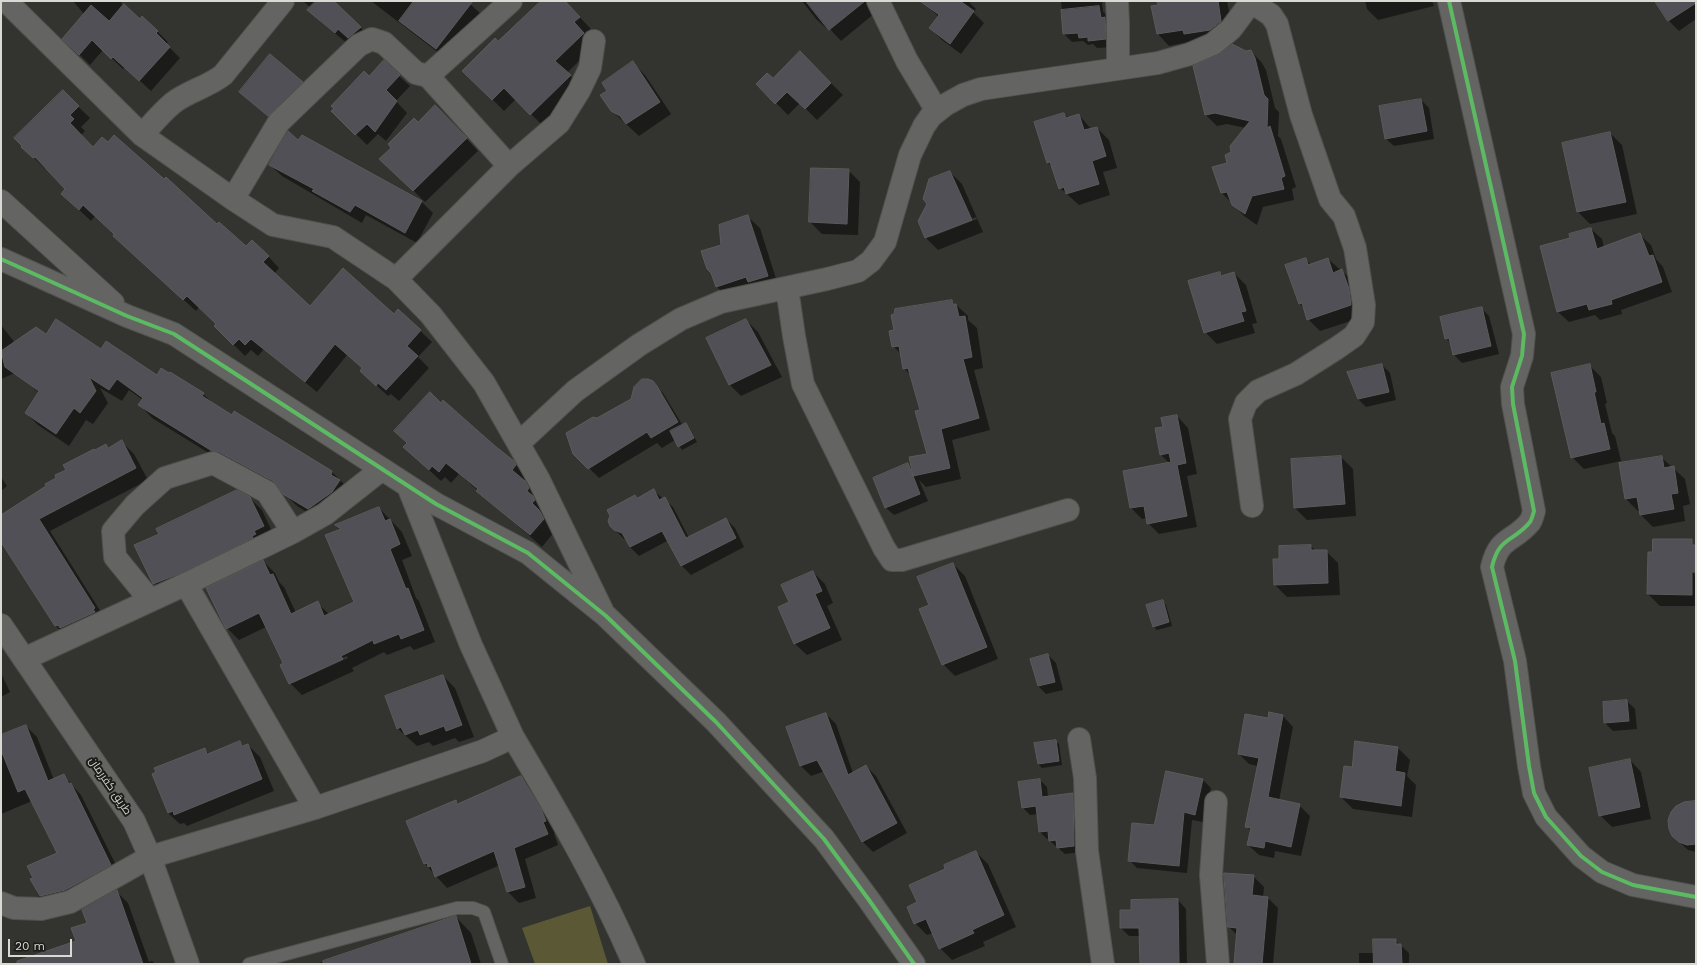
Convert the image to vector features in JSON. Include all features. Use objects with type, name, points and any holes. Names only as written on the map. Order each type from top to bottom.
[{"type":"street","points":[[6,1],[142,135],[233,199],[273,225],[332,237],[396,279],[431,315],[484,383],[539,480],[606,616]]},
{"type":"street","points":[[142,135],[173,103],[189,93],[214,82],[223,75],[283,1]]},
{"type":"street","points":[[428,76],[511,1]]},
{"type":"street","points":[[878,1],[907,61],[937,111]]},
{"type":"street","points":[[1117,1],[1118,68]]},
{"type":"street","points":[[519,443],[575,391],[639,345],[681,319],[720,302],[858,271],[871,261],[885,242],[910,155],[924,126],[931,116],[937,111],[963,94],[981,89],[1158,63],[1184,56],[1212,44],[1231,28],[1251,1],[1271,15],[1277,24],[1301,115],[1328,194],[1330,199],[1344,216],[1355,248],[1364,305],[1363,322],[1354,336],[1338,348],[1296,374],[1258,391],[1246,403],[1240,419],[1252,506]]},
{"type":"street","points":[[1449,1],[1524,334],[1522,356],[1512,387],[1513,404],[1534,511],[1530,522],[1504,542],[1495,555],[1492,567],[1515,660],[1534,793],[1546,818],[1581,856],[1602,872],[1632,885],[1696,897]]},
{"type":"street","points":[[233,199],[279,122],[359,45],[372,39],[384,43],[416,73],[428,76],[509,166]]},
{"type":"street","points":[[396,279],[509,166],[559,123],[579,91],[590,68],[594,41]]},
{"type":"street","points":[[1,201],[127,316]]},
{"type":"street","points":[[1,259],[127,316],[174,334],[436,504],[528,553],[606,616],[716,722],[824,840],[914,964]]},
{"type":"street","points":[[787,288],[803,384],[884,548],[892,560],[902,560],[1068,510]]},
{"type":"street","points":[[150,600],[115,557],[113,531],[135,505],[165,478],[213,462],[267,492],[293,532]]},
{"type":"street","points":[[24,659],[186,584],[293,532],[325,514],[382,469]]},
{"type":"street","points":[[408,486],[471,645],[513,737],[563,822],[619,930],[634,964]]},
{"type":"street","points":[[186,584],[316,808]]},
{"type":"street","name":"طريق كفررمان","points":[[1,625],[134,821],[150,857],[188,964]]},
{"type":"street","points":[[1,903],[14,908],[41,909],[70,902],[150,857],[316,808],[483,751],[513,737]]},
{"type":"street","points":[[1079,739],[1085,778],[1087,851],[1103,964]]},
{"type":"street","points":[[1216,802],[1211,875],[1218,964]]},
{"type":"lane","points":[[249,964],[457,908],[473,908],[484,912],[502,964]]},
{"type":"shaded area","points":[[590,906],[608,964],[535,964],[522,928]]},
{"type":"building","points":[[316,1],[334,1],[361,27],[348,38],[338,29],[335,33],[307,10]]},
{"type":"building","points":[[414,1],[473,1],[436,49],[399,21]]},
{"type":"building","points":[[541,1],[565,1],[580,17],[574,22],[584,33],[555,61],[571,75],[530,115],[504,88],[492,100],[462,71],[495,38],[498,41]]},
{"type":"building","points":[[806,1],[865,1],[829,30]]},
{"type":"building","points":[[920,1],[960,1],[974,11],[950,44],[929,28],[939,15]]},
{"type":"building","points":[[1157,1],[1218,1],[1221,21],[1210,30],[1184,34],[1183,30],[1157,34],[1151,6],[1158,5]]},
{"type":"building","points":[[1655,1],[1696,1],[1696,3],[1668,21]]},
{"type":"building","points":[[124,4],[140,19],[142,16],[158,31],[156,33],[170,47],[139,81],[113,57],[111,59],[92,40],[79,55],[62,39],[91,5],[109,21]]},
{"type":"building","points":[[1099,6],[1101,18],[1105,17],[1106,39],[1088,41],[1088,37],[1079,38],[1078,33],[1063,34],[1061,10]]},
{"type":"building","points":[[1232,44],[1246,51],[1251,50],[1255,58],[1264,95],[1268,99],[1267,128],[1270,126],[1285,176],[1281,178],[1284,189],[1252,196],[1245,214],[1232,205],[1227,192],[1221,193],[1212,167],[1227,163],[1225,155],[1231,152],[1230,146],[1250,121],[1215,113],[1205,115],[1193,66],[1218,55]]},
{"type":"building","points":[[800,51],[831,83],[805,109],[787,92],[775,104],[756,84],[767,73],[773,78]]},
{"type":"building","points":[[270,54],[303,82],[268,116],[239,92]]},
{"type":"building","points":[[384,60],[400,75],[386,90],[397,101],[375,132],[367,124],[355,135],[331,111],[334,109],[331,106],[364,71],[369,76]]},
{"type":"building","points":[[633,61],[660,102],[626,124],[620,116],[611,111],[600,95],[607,91],[602,83]]},
{"type":"building","points":[[63,90],[79,106],[70,115],[74,119],[70,123],[93,147],[102,137],[108,142],[114,135],[164,179],[166,177],[217,224],[219,222],[246,246],[252,240],[269,256],[263,262],[310,306],[343,268],[394,314],[398,309],[421,330],[407,346],[418,356],[386,390],[378,383],[376,386],[360,371],[362,368],[335,344],[305,382],[251,339],[245,345],[239,339],[233,345],[214,326],[216,324],[187,296],[183,300],[113,236],[114,234],[83,205],[79,210],[61,194],[65,189],[35,157],[33,158],[21,147],[22,146],[14,138]]},
{"type":"building","points":[[1421,99],[1427,131],[1385,139],[1379,106]]},
{"type":"building","points":[[435,105],[467,138],[413,191],[379,159],[391,148],[388,144],[414,118],[418,122]]},
{"type":"building","points":[[1064,113],[1066,118],[1079,114],[1084,130],[1097,127],[1106,156],[1092,161],[1099,184],[1066,194],[1064,187],[1059,189],[1050,162],[1047,163],[1034,122]]},
{"type":"building","points":[[288,131],[298,140],[302,135],[422,201],[405,233],[355,205],[350,212],[312,191],[314,189],[269,165]]},
{"type":"building","points":[[1610,132],[1626,202],[1577,212],[1562,143]]},
{"type":"building","points":[[811,168],[849,169],[847,224],[809,222]]},
{"type":"building","points":[[950,171],[972,220],[925,238],[918,221],[927,204],[923,199],[929,179]]},
{"type":"building","points":[[748,215],[768,276],[748,282],[746,277],[716,287],[711,273],[707,269],[701,251],[721,245],[719,225]]},
{"type":"building","points":[[1591,228],[1597,249],[1640,233],[1649,256],[1653,255],[1662,282],[1611,300],[1612,304],[1589,310],[1587,304],[1557,312],[1540,246],[1570,238],[1569,234]]},
{"type":"building","points":[[1306,258],[1308,265],[1328,258],[1333,273],[1342,269],[1349,289],[1351,305],[1307,320],[1302,303],[1299,304],[1285,265]]},
{"type":"building","points":[[1220,272],[1221,276],[1234,272],[1246,311],[1241,312],[1244,321],[1204,333],[1188,281]]},
{"type":"building","points":[[952,300],[953,304],[956,304],[959,317],[965,316],[972,357],[963,359],[979,418],[941,429],[950,468],[913,476],[909,457],[927,454],[915,411],[920,410],[908,368],[903,369],[899,346],[892,347],[889,331],[894,330],[891,315],[894,314],[895,309]]},
{"type":"building","points":[[1482,307],[1491,346],[1453,355],[1449,338],[1445,339],[1440,317]]},
{"type":"building","points":[[56,319],[101,349],[106,341],[157,375],[161,368],[169,373],[170,372],[204,393],[202,396],[232,415],[234,411],[332,471],[331,475],[340,480],[332,492],[308,509],[283,494],[273,481],[219,452],[212,451],[138,405],[143,398],[117,379],[109,390],[89,377],[96,391],[80,413],[74,408],[56,434],[25,413],[39,391],[5,367],[1,351],[36,327],[46,334]]},
{"type":"building","points":[[746,319],[771,365],[729,385],[706,338]]},
{"type":"building","points":[[1382,364],[1389,392],[1358,399],[1347,372]]},
{"type":"building","points":[[1590,364],[1601,424],[1604,423],[1610,449],[1571,458],[1551,373]]},
{"type":"building","points":[[642,379],[653,381],[678,422],[651,438],[647,432],[588,469],[573,454],[566,433],[593,417],[597,418],[631,399],[634,387]]},
{"type":"building","points":[[430,392],[441,403],[443,400],[514,461],[516,465],[512,470],[525,481],[529,488],[527,491],[535,500],[532,503],[539,510],[544,519],[530,535],[476,491],[478,489],[446,463],[439,472],[432,466],[429,470],[403,447],[407,443],[394,431]]},
{"type":"building","points":[[1177,415],[1186,463],[1177,465],[1187,516],[1147,524],[1144,506],[1130,508],[1123,471],[1171,462],[1169,453],[1160,455],[1155,428],[1163,427],[1161,418]]},
{"type":"building","points":[[686,423],[694,438],[678,447],[670,431]]},
{"type":"building","points":[[122,440],[136,468],[39,519],[95,608],[93,609],[95,612],[60,628],[58,625],[55,626],[1,542],[1,515],[46,486],[45,484],[56,478],[55,475],[66,470],[63,465],[94,449],[95,450],[106,444],[108,448]]},
{"type":"building","points":[[1341,456],[1345,504],[1294,508],[1291,459]]},
{"type":"building","points":[[1662,456],[1664,468],[1674,466],[1678,493],[1671,494],[1674,509],[1640,515],[1637,497],[1625,499],[1619,463]]},
{"type":"building","points":[[908,463],[920,494],[885,508],[873,478]]},
{"type":"building","points":[[654,489],[659,500],[665,497],[686,538],[726,518],[736,538],[681,566],[662,531],[630,547],[622,533],[614,530],[610,526],[608,521],[610,516],[607,510],[635,495],[637,498]]},
{"type":"building","points":[[237,490],[250,497],[264,526],[254,531],[256,534],[252,536],[253,538],[181,573],[153,584],[134,545],[159,534],[156,529]]},
{"type":"building","points":[[379,507],[385,521],[390,519],[400,544],[390,549],[406,589],[408,588],[424,630],[401,639],[399,634],[374,644],[373,640],[341,656],[343,659],[289,684],[280,665],[283,663],[259,613],[226,629],[206,588],[263,560],[270,575],[273,574],[291,614],[318,601],[324,616],[354,602],[325,535],[341,529],[335,525]]},
{"type":"building","points":[[1653,539],[1692,539],[1692,545],[1696,545],[1696,572],[1692,572],[1692,595],[1647,594],[1648,552],[1652,552]]},
{"type":"building","points":[[1311,545],[1311,550],[1327,550],[1328,583],[1274,585],[1273,559],[1279,559],[1279,546]]},
{"type":"building","points":[[953,563],[987,647],[942,665],[919,609],[929,605],[917,577]]},
{"type":"building","points":[[813,571],[822,591],[815,594],[830,628],[794,644],[778,607],[789,602],[781,585]]},
{"type":"building","points":[[1163,600],[1169,622],[1153,627],[1146,605]]},
{"type":"building","points":[[1048,654],[1055,682],[1038,686],[1030,659]]},
{"type":"building","points":[[443,675],[462,725],[446,731],[444,726],[420,735],[418,730],[405,735],[401,727],[397,729],[385,696]]},
{"type":"building","points":[[1627,700],[1629,721],[1604,723],[1603,702]]},
{"type":"building","points":[[1269,712],[1283,715],[1268,797],[1300,804],[1291,847],[1265,841],[1264,848],[1247,845],[1251,828],[1245,827],[1259,758],[1238,754],[1245,714],[1268,718]]},
{"type":"building","points":[[826,713],[848,775],[866,765],[897,823],[862,842],[817,760],[800,766],[786,727]]},
{"type":"building","points":[[26,725],[48,781],[64,774],[69,784],[71,783],[111,865],[65,890],[40,896],[30,879],[33,878],[27,866],[57,853],[25,789],[18,792],[1,750],[1,735]]},
{"type":"building","points":[[1056,740],[1059,761],[1038,764],[1034,743]]},
{"type":"building","points":[[240,741],[242,746],[248,744],[262,779],[174,815],[173,811],[168,813],[152,774],[156,772],[154,768],[205,748],[207,754]]},
{"type":"building","points":[[1355,741],[1398,747],[1395,771],[1405,773],[1401,806],[1340,797],[1344,766],[1352,767]]},
{"type":"building","points":[[1630,759],[1640,807],[1599,816],[1589,768]]},
{"type":"building","points":[[1166,771],[1203,779],[1195,815],[1184,812],[1179,866],[1128,861],[1132,823],[1154,825]]},
{"type":"building","points":[[521,776],[541,809],[546,821],[543,822],[548,834],[514,848],[525,887],[507,892],[494,851],[435,877],[431,866],[428,867],[427,863],[424,864],[406,821],[456,800],[457,804]]},
{"type":"building","points":[[1040,779],[1042,797],[1073,793],[1074,846],[1057,848],[1056,840],[1049,841],[1048,831],[1039,832],[1036,806],[1022,808],[1018,782]]},
{"type":"building","points":[[1696,801],[1696,844],[1687,845],[1679,842],[1672,836],[1669,829],[1668,820],[1671,812],[1676,806],[1684,802]]},
{"type":"building","points":[[976,851],[1004,915],[972,930],[974,933],[939,949],[926,919],[914,924],[907,907],[917,902],[909,885],[945,869],[944,865]]},
{"type":"building","points":[[1224,873],[1254,875],[1252,895],[1268,897],[1262,964],[1234,964],[1237,928],[1228,927]]},
{"type":"building","points":[[117,890],[143,964],[17,964],[17,961],[76,941],[71,928],[87,923],[82,910]]},
{"type":"building","points":[[1178,899],[1179,964],[1140,964],[1139,928],[1120,928],[1120,910],[1131,910],[1131,900]]},
{"type":"building","points":[[456,916],[471,964],[323,964],[323,961]]},
{"type":"building","points":[[1373,939],[1396,939],[1396,944],[1401,944],[1402,964],[1374,964]]},
{"type":"cycle path","points":[[1449,1],[1524,334],[1522,356],[1512,387],[1513,404],[1534,511],[1530,522],[1503,544],[1495,557],[1492,567],[1515,661],[1534,793],[1546,817],[1581,856],[1602,872],[1633,885],[1696,897]]},
{"type":"cycle path","points":[[1,259],[127,316],[174,334],[436,504],[528,553],[606,616],[716,722],[824,839],[914,964]]}]
